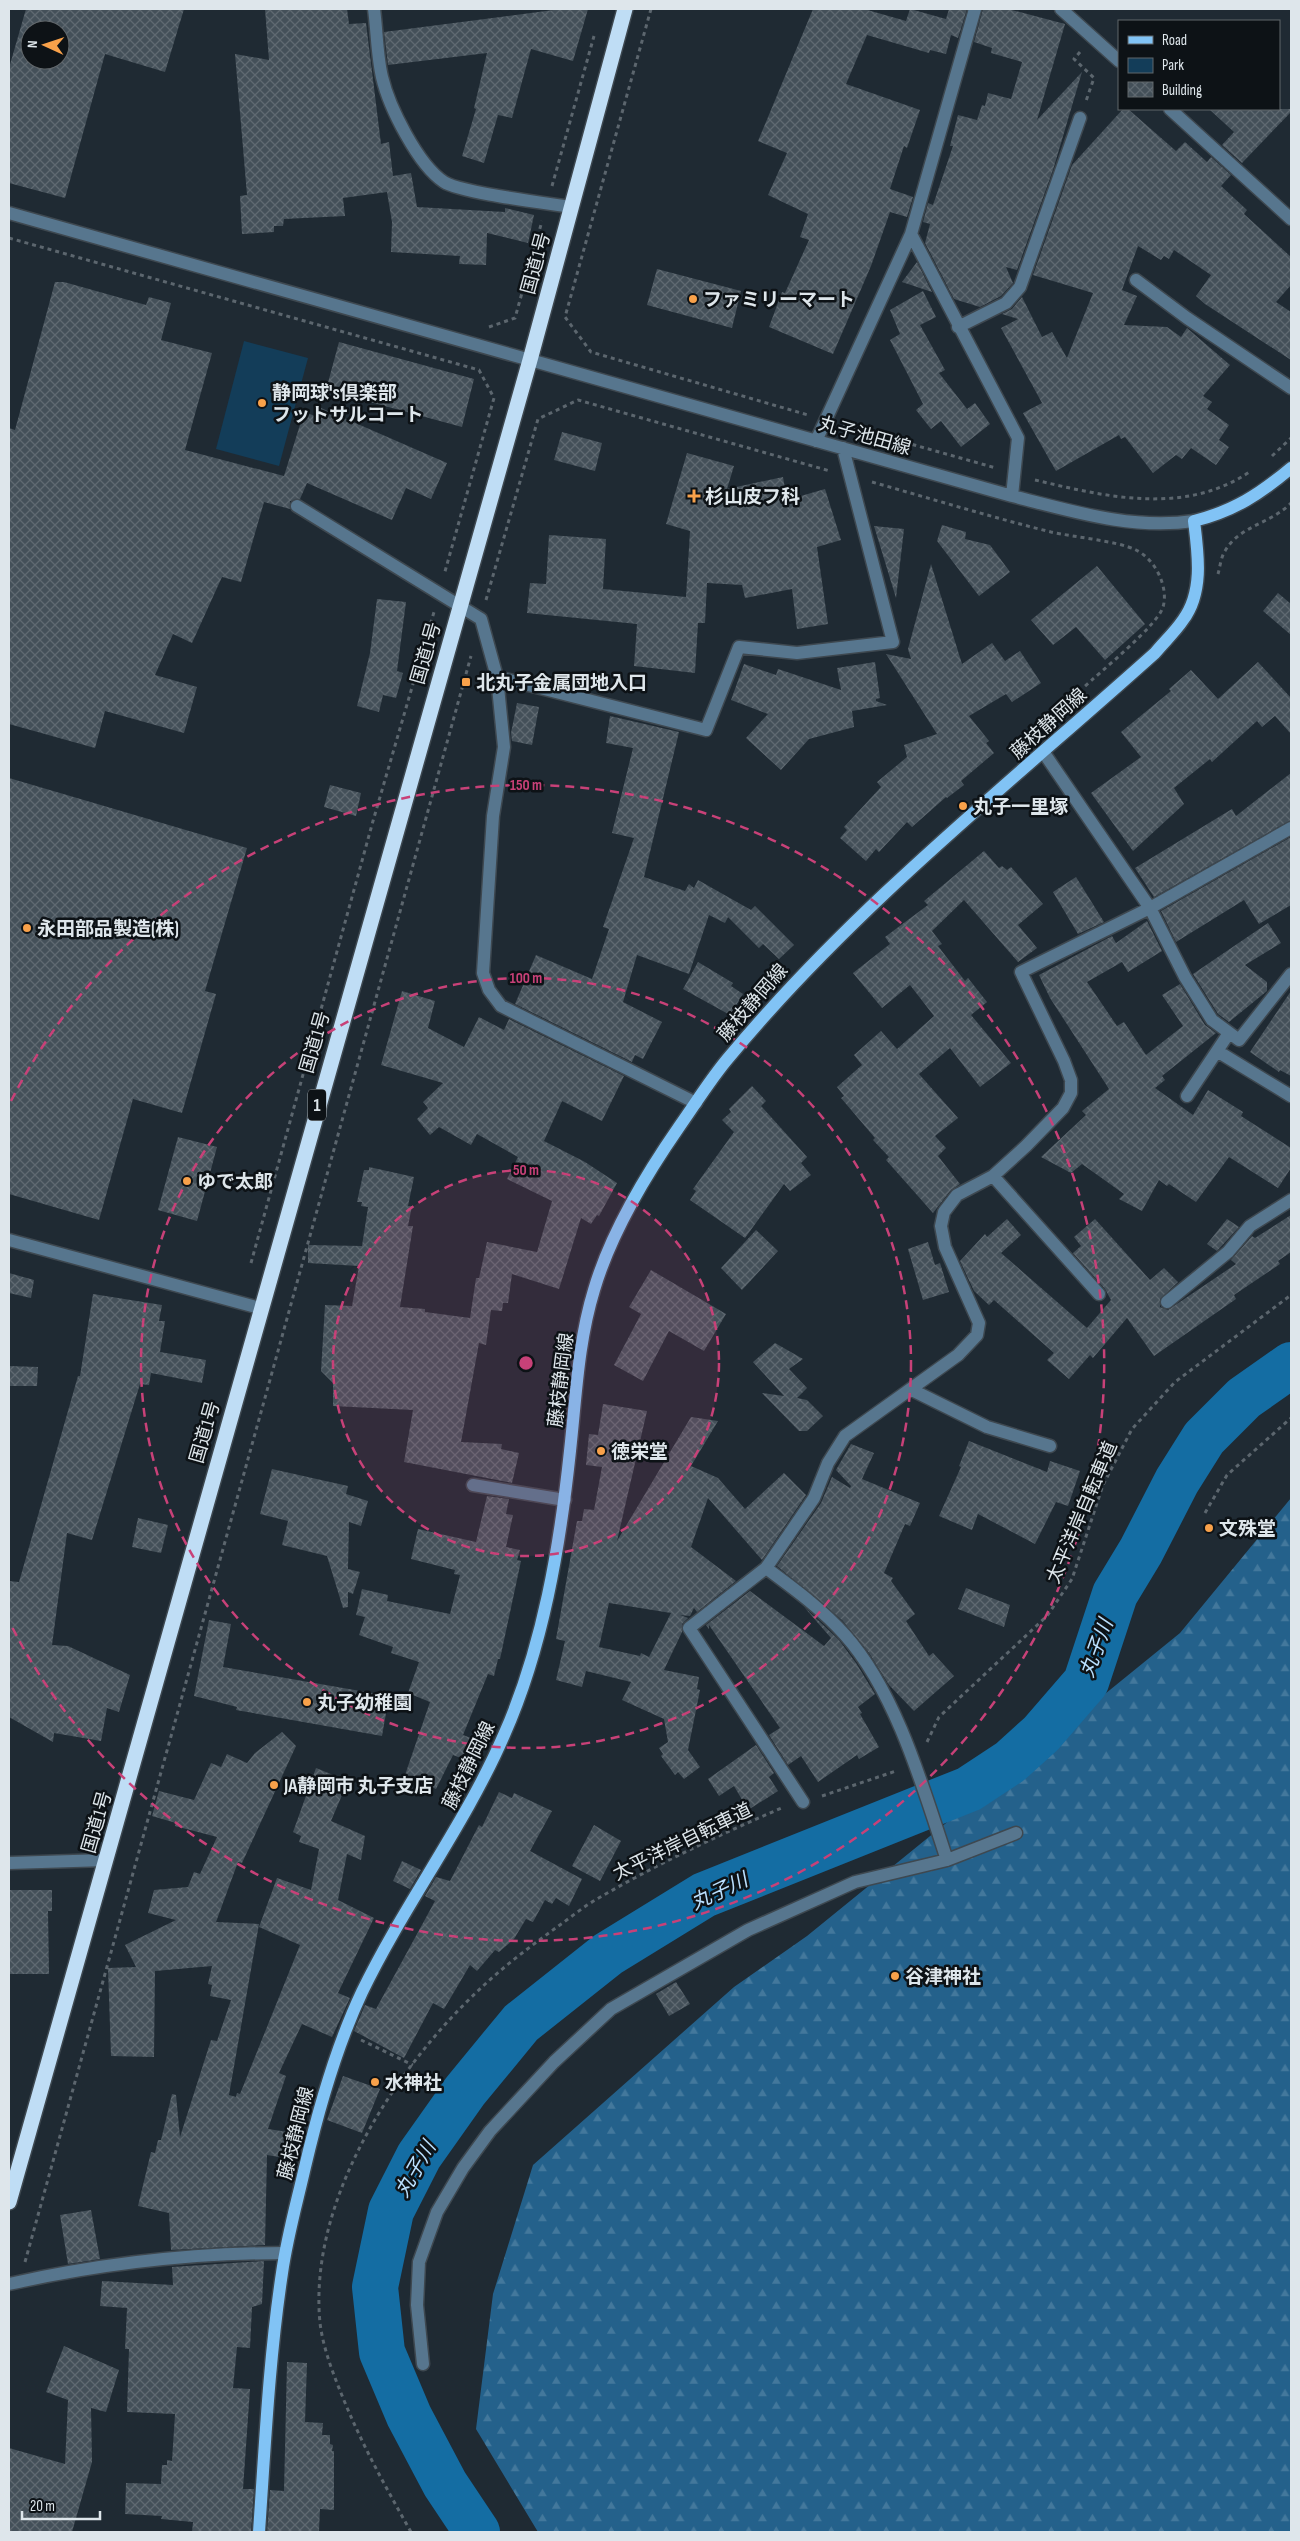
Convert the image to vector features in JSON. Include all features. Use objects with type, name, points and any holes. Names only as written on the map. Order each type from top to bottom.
[{"type":"highway","name":"国道1号","points":[[9,2202],[260,1308],[530,360],[625,9]]},
{"type":"main road","points":[[1194,521],[1220,514],[1264,491],[1291,468]]},
{"type":"main road","name":"藤枝静岡線","points":[[259,2532],[268,2394],[285,2253],[313,2134],[344,2033],[362,1991],[390,1940],[474,1799],[506,1733],[527,1671],[546,1599],[565,1500],[583,1334],[594,1288],[612,1242],[656,1160],[726,1060],[810,965],[897,882],[1155,653],[1185,619],[1194,593],[1199,562],[1194,521]]},
{"type":"street","points":[[374,9],[382,77],[389,98],[408,136],[424,161],[444,182],[466,189],[571,207]]},
{"type":"street","points":[[816,441],[911,234],[975,9]]},
{"type":"street","points":[[1061,9],[1118,61]]},
{"type":"street","points":[[1171,110],[1291,219]]},
{"type":"street","points":[[958,327],[1006,303],[1020,287],[1080,118]]},
{"type":"street","name":"丸子池田線","points":[[9,214],[1012,496],[1110,520],[1172,524],[1194,521]]},
{"type":"street","points":[[911,234],[958,327],[1018,438],[1012,496]]},
{"type":"street","points":[[1136,280],[1187,318],[1291,388]]},
{"type":"street","points":[[497,677],[706,730],[740,647],[797,653],[894,642],[843,448]]},
{"type":"street","points":[[297,506],[460,604],[481,619],[497,677],[504,747],[493,816],[483,973],[489,990],[501,1006],[696,1103]]},
{"type":"street","points":[[1044,753],[1150,908],[1185,977],[1212,1020],[1239,1040],[1291,974]]},
{"type":"street","points":[[803,1802],[689,1628],[766,1568],[814,1498],[828,1463],[845,1436],[912,1390],[958,1355],[977,1335],[978,1323],[945,1247],[941,1226],[944,1212],[957,1195],[993,1176],[1063,1108],[1071,1093],[1071,1080],[1064,1061],[1020,972],[1150,908],[1291,828]]},
{"type":"street","points":[[1187,1096],[1229,1033]]},
{"type":"street","points":[[1217,1051],[1291,1096]]},
{"type":"street","points":[[993,1176],[1099,1294]]},
{"type":"street","points":[[1167,1302],[1228,1252],[1250,1226],[1291,1200]]},
{"type":"street","points":[[9,1240],[260,1308]]},
{"type":"street","points":[[912,1390],[987,1427],[1050,1446]]},
{"type":"street","points":[[473,1485],[565,1500]]},
{"type":"street","points":[[766,1568],[800,1593],[838,1628],[866,1662],[916,1767],[945,1856]]},
{"type":"street","points":[[423,2364],[417,2305],[419,2262],[437,2212],[463,2168],[490,2131],[554,2062],[611,2009],[748,1930],[855,1882],[1016,1833]]},
{"type":"street","points":[[9,1863],[106,1860]]},
{"type":"street","points":[[14,2283],[110,2266],[187,2257],[232,2253],[285,2253]]},
{"type":"path","points":[[488,327],[515,318],[596,27]]},
{"type":"path","points":[[1080,118],[1094,78],[1074,59],[1093,38]]},
{"type":"path","points":[[9,238],[479,370],[494,398],[368,839],[251,1264]]},
{"type":"path","points":[[14,2283],[538,419],[578,400],[1050,532],[1136,550],[1156,569],[1165,591],[1163,608],[1153,622],[1081,690]]},
{"type":"path","points":[[1217,582],[1224,552],[1238,535],[1261,524],[1291,503]]},
{"type":"path","name":"太平洋岸自転車道","points":[[410,2532],[360,2441],[330,2366],[320,2326],[319,2285],[324,2248],[336,2205],[356,2157],[381,2110],[413,2064],[481,1988],[541,1939],[596,1900],[718,1836],[790,1804],[803,1802],[916,1767],[939,1717],[1047,1616],[1072,1579],[1103,1485],[1132,1429],[1175,1382],[1291,1295]]},
{"type":"path","points":[[1204,1513],[1228,1475],[1291,1418]]},
{"type":"path","points":[[344,2033],[413,2064]]},
{"type":"green space","name":"静岡球's倶楽部 フットサルコート","points":[[244,341],[308,358],[279,466],[216,449]]},
{"type":"green space","points":[[1291,1498],[1291,2532],[538,2532],[476,2429],[493,2294],[533,2165],[734,1987],[807,1936],[1180,1633]]},
{"type":"building","points":[[26,9],[184,9],[165,72],[105,54],[65,198],[9,183],[9,68],[20,30],[20,70],[70,70],[70,20],[23,20]]},
{"type":"building","points":[[265,9],[347,9],[349,24],[366,23],[381,144],[389,142],[393,176],[411,173],[417,207],[505,212],[505,208],[534,215],[528,243],[487,233],[486,265],[459,264],[460,256],[391,252],[392,222],[387,192],[343,198],[345,216],[284,219],[283,226],[274,226],[274,232],[242,234],[240,196],[247,195],[235,54],[269,60]]},
{"type":"building","points":[[561,9],[588,9],[573,61],[531,49],[512,118],[498,115],[484,163],[462,156],[476,109],[474,108],[487,53],[388,65],[384,32]]},
{"type":"building","points":[[813,9],[864,9],[906,21],[910,9],[946,19],[949,9],[967,9],[958,38],[951,35],[946,54],[930,50],[929,53],[867,35],[846,84],[920,110],[907,148],[904,146],[890,189],[913,197],[907,217],[890,212],[871,266],[833,354],[769,327],[782,292],[785,293],[809,240],[800,237],[808,214],[768,195],[787,153],[758,141]]},
{"type":"building","points":[[983,9],[1008,9],[1065,24],[1037,120],[1082,72],[1053,170],[1017,270],[1006,267],[1013,283],[1001,296],[980,307],[954,299],[925,243],[930,224],[923,222],[928,203],[933,205],[953,146],[950,146],[958,115],[977,120],[982,105],[985,106],[988,93],[1011,99],[1022,62],[991,53],[992,48],[974,42]]},
{"type":"building","points":[[1291,109],[1291,112],[1242,163],[1222,145],[1234,132],[1210,110]]},
{"type":"building","points":[[1122,110],[1129,110],[1176,151],[1185,142],[1207,162],[1211,157],[1231,175],[1221,186],[1247,210],[1244,214],[1291,257],[1291,285],[1276,302],[1291,312],[1291,360],[1205,304],[1196,296],[1211,275],[1174,250],[1169,259],[1164,256],[1161,260],[1138,246],[1122,290],[1137,296],[1124,325],[1167,327],[1181,337],[1187,328],[1230,365],[1203,396],[1212,402],[1207,409],[1229,425],[1219,440],[1229,447],[1216,465],[1191,448],[1182,459],[1176,455],[1153,473],[1125,437],[1121,439],[1119,435],[1056,471],[1023,413],[1042,403],[1001,328],[1018,319],[1002,314],[1012,309],[1022,297],[1042,337],[1052,332],[1067,358],[1093,293],[1033,275],[1072,165]]},
{"type":"building","points":[[917,262],[932,292],[902,282]]},
{"type":"building","points":[[657,269],[741,291],[732,328],[647,305]]},
{"type":"building","points":[[55,282],[64,282],[146,305],[149,297],[171,303],[161,340],[212,353],[185,450],[284,476],[304,412],[318,417],[321,408],[447,463],[431,499],[406,488],[392,520],[307,483],[300,499],[290,501],[290,509],[264,502],[241,582],[222,577],[192,643],[173,634],[155,675],[197,687],[184,733],[105,711],[95,748],[9,724],[9,428],[15,430]]},
{"type":"building","points":[[923,291],[936,317],[920,325],[945,370],[939,373],[967,409],[975,403],[990,424],[961,447],[941,421],[931,429],[916,410],[923,404],[890,340],[900,334],[890,310]]},
{"type":"building","points":[[339,342],[474,379],[462,427],[326,390]]},
{"type":"building","points":[[562,432],[602,443],[595,471],[554,460]]},
{"type":"building","points":[[687,453],[734,466],[727,489],[783,477],[787,500],[825,489],[841,540],[817,547],[828,624],[797,629],[792,589],[745,598],[742,585],[707,583],[705,623],[698,623],[695,673],[634,666],[637,624],[527,613],[530,583],[546,584],[549,535],[606,539],[603,589],[686,597],[690,531],[666,524]]},
{"type":"building","points":[[942,525],[966,532],[965,539],[990,545],[1010,572],[979,596],[937,541]]},
{"type":"building","points":[[874,526],[904,529],[896,598]]},
{"type":"building","points":[[931,564],[962,664],[992,643],[1005,661],[1020,651],[1041,683],[1012,702],[1006,694],[969,716],[989,741],[986,743],[994,753],[961,781],[964,785],[946,797],[912,827],[907,822],[879,852],[876,849],[866,861],[840,838],[847,830],[844,827],[881,787],[877,782],[907,757],[904,745],[937,734],[886,654],[911,659],[908,649]]},
{"type":"building","points":[[1097,566],[1145,624],[1105,660],[1076,627],[1053,645],[1031,620]]},
{"type":"building","points":[[1278,593],[1291,604],[1291,635],[1263,611]]},
{"type":"building","points":[[377,599],[406,602],[397,671],[403,673],[396,698],[383,695],[379,712],[357,706],[370,653]]},
{"type":"building","points":[[875,662],[880,698],[876,699],[876,701],[887,705],[852,711],[854,727],[809,739],[781,770],[746,738],[768,714],[731,700],[744,664],[776,675],[778,669],[841,690],[837,668]]},
{"type":"building","points":[[1258,662],[1291,698],[1291,734],[1275,716],[1262,727],[1257,721],[1212,762],[1210,759],[1174,788],[1184,804],[1133,851],[1091,793],[1141,757],[1121,732],[1171,691],[1169,689],[1191,670],[1218,699]]},
{"type":"building","points":[[517,703],[539,707],[532,745],[512,741],[511,733]]},
{"type":"building","points":[[610,716],[679,732],[644,877],[685,891],[689,884],[694,888],[698,880],[751,910],[755,906],[794,945],[779,959],[763,944],[759,948],[728,917],[725,923],[709,915],[689,974],[637,955],[623,1002],[662,1022],[643,1059],[635,1055],[632,1062],[515,1004],[536,955],[592,979],[609,929],[603,927],[634,838],[612,833],[633,748],[606,743]]},
{"type":"building","points":[[1291,773],[1291,820],[1154,897],[1135,868],[1232,809],[1236,816]]},
{"type":"building","points":[[9,778],[247,848],[205,991],[216,994],[182,1113],[133,1099],[99,1220],[9,1194]]},
{"type":"building","points":[[330,785],[361,793],[356,816],[324,807]]},
{"type":"building","points":[[1291,837],[1291,905],[1259,924],[1244,900],[1176,942],[1161,911]]},
{"type":"building","points":[[984,851],[999,868],[1002,866],[1007,870],[1011,867],[1043,904],[1018,925],[1037,948],[1018,962],[964,900],[932,931],[942,944],[938,946],[965,981],[968,978],[987,1002],[971,1015],[1011,1063],[980,1087],[950,1048],[919,1074],[958,1118],[935,1136],[946,1148],[938,1156],[960,1184],[951,1190],[933,1213],[886,1160],[889,1157],[873,1140],[875,1138],[841,1098],[844,1096],[837,1087],[862,1065],[854,1055],[881,1031],[897,1049],[934,1016],[910,985],[882,1008],[853,973],[890,944],[885,937],[928,905],[924,901]]},
{"type":"building","points":[[1076,877],[1104,922],[1078,934],[1053,892]]},
{"type":"building","points":[[1147,921],[1162,951],[1128,972],[1122,962],[1087,982],[1117,1026],[1124,1022],[1146,1055],[1183,1026],[1162,995],[1180,984],[1205,1025],[1216,1033],[1162,1076],[1165,1080],[1155,1088],[1193,1115],[1208,1090],[1243,1112],[1241,1116],[1291,1148],[1291,1168],[1278,1188],[1229,1157],[1196,1202],[1169,1184],[1167,1186],[1159,1180],[1142,1211],[1119,1199],[1124,1194],[1082,1164],[1071,1173],[1041,1157],[1086,1115],[1082,1111],[1109,1089],[1050,998],[1039,975],[1112,936],[1116,943]]},
{"type":"building","points":[[1268,923],[1281,943],[1245,965],[1267,982],[1267,991],[1229,1022],[1218,1014],[1193,974]]},
{"type":"building","points":[[698,962],[733,983],[731,986],[743,994],[730,1015],[683,989]]},
{"type":"building","points":[[402,991],[435,1001],[428,1028],[464,1047],[479,1017],[504,1030],[509,1019],[624,1076],[602,1121],[562,1101],[544,1141],[585,1162],[617,1183],[599,1216],[597,1215],[591,1224],[581,1218],[559,1289],[512,1274],[508,1303],[503,1303],[502,1311],[491,1310],[486,1345],[479,1343],[461,1442],[502,1444],[501,1449],[519,1453],[512,1483],[404,1462],[413,1410],[333,1406],[333,1383],[321,1371],[325,1305],[352,1306],[359,1266],[308,1263],[308,1245],[362,1246],[368,1207],[361,1206],[362,1202],[357,1202],[364,1170],[369,1170],[369,1167],[414,1177],[408,1206],[412,1206],[408,1226],[413,1226],[400,1307],[425,1309],[425,1312],[470,1318],[476,1278],[479,1278],[487,1242],[537,1252],[552,1201],[507,1179],[518,1157],[477,1134],[471,1145],[439,1127],[430,1135],[417,1119],[428,1108],[423,1102],[443,1083],[381,1065]]},
{"type":"building","points":[[1291,991],[1291,1076],[1280,1070],[1279,1072],[1250,1052]]},
{"type":"building","points":[[752,1086],[766,1101],[761,1106],[807,1157],[801,1163],[811,1175],[790,1191],[784,1184],[745,1238],[690,1200],[696,1191],[693,1189],[734,1132],[722,1120],[731,1112],[729,1109]]},
{"type":"building","points":[[178,1137],[217,1147],[197,1221],[158,1210]]},
{"type":"building","points":[[1291,1215],[1291,1252],[1278,1261],[1280,1264],[1234,1295],[1236,1299],[1154,1356],[1127,1318],[1093,1358],[1090,1355],[1069,1379],[1047,1360],[1054,1353],[994,1300],[989,1305],[974,1291],[960,1261],[985,1234],[987,1237],[1007,1219],[1021,1235],[1001,1253],[1087,1328],[1111,1300],[1105,1289],[1073,1253],[1081,1246],[1074,1237],[1095,1219],[1150,1280],[1164,1268],[1178,1282],[1160,1299],[1160,1307],[1168,1310],[1236,1264],[1231,1260],[1252,1236],[1255,1238]]},
{"type":"building","points":[[1227,1219],[1239,1227],[1217,1251],[1207,1244]]},
{"type":"building","points":[[756,1230],[778,1251],[742,1290],[721,1268]]},
{"type":"building","points":[[928,1242],[935,1265],[940,1263],[949,1292],[923,1300],[908,1249]]},
{"type":"building","points":[[651,1270],[726,1314],[704,1351],[669,1331],[643,1381],[614,1365],[641,1314],[629,1307]]},
{"type":"building","points":[[9,1273],[34,1280],[31,1298],[9,1293]]},
{"type":"building","points":[[93,1294],[162,1305],[159,1321],[165,1321],[160,1352],[206,1360],[202,1383],[151,1373],[149,1385],[140,1384],[92,1540],[67,1533],[52,1645],[68,1646],[130,1675],[119,1712],[107,1708],[101,1741],[54,1733],[53,1742],[9,1717],[9,1581],[19,1582],[78,1376],[80,1376]]},
{"type":"building","points":[[775,1343],[803,1359],[789,1369],[807,1388],[797,1398],[807,1400],[823,1416],[807,1431],[799,1431],[762,1393],[784,1396],[753,1362]]},
{"type":"building","points":[[9,1366],[38,1367],[37,1386],[9,1386]]},
{"type":"building","points":[[603,1404],[647,1411],[617,1541],[691,1417],[718,1421],[691,1466],[718,1478],[745,1509],[784,1473],[806,1495],[762,1560],[708,1498],[691,1547],[736,1581],[697,1612],[694,1608],[690,1616],[680,1615],[688,1618],[682,1624],[682,1632],[664,1670],[699,1677],[697,1689],[700,1690],[688,1750],[700,1767],[684,1779],[678,1772],[675,1775],[661,1756],[663,1754],[659,1748],[668,1742],[664,1719],[622,1700],[631,1682],[586,1671],[582,1687],[556,1680],[565,1641],[556,1639],[577,1521],[582,1521],[584,1509],[594,1510],[602,1467],[586,1465],[589,1434],[598,1435]],"holes":[[[609,1603],[671,1613],[649,1657],[641,1653],[640,1656],[599,1647]]]},
{"type":"building","points":[[969,1441],[1047,1472],[1050,1461],[1080,1471],[1068,1506],[1056,1502],[1035,1544],[978,1514],[972,1530],[939,1516],[961,1467],[959,1466]]},
{"type":"building","points":[[851,1444],[874,1453],[862,1479],[920,1503],[910,1526],[905,1524],[884,1573],[893,1578],[891,1581],[915,1614],[906,1621],[929,1656],[933,1653],[954,1676],[914,1711],[889,1685],[869,1653],[842,1620],[777,1566],[821,1503],[832,1477],[850,1488],[851,1486],[836,1470]]},
{"type":"building","points":[[272,1469],[348,1486],[346,1494],[368,1501],[361,1526],[349,1522],[348,1569],[360,1572],[353,1594],[348,1592],[348,1607],[343,1608],[327,1556],[282,1545],[288,1521],[260,1514]]},
{"type":"building","points":[[487,1496],[509,1499],[506,1514],[513,1515],[506,1547],[520,1550],[517,1560],[521,1561],[500,1659],[498,1659],[494,1676],[488,1674],[463,1735],[479,1741],[472,1762],[453,1755],[436,1789],[405,1775],[430,1702],[408,1693],[419,1662],[391,1653],[393,1647],[359,1635],[365,1617],[356,1615],[362,1589],[388,1595],[387,1601],[450,1614],[460,1575],[454,1574],[455,1570],[411,1559],[418,1529],[476,1542]]},
{"type":"building","points":[[138,1518],[168,1525],[161,1553],[132,1547]]},
{"type":"building","points":[[966,1588],[1010,1605],[1004,1627],[958,1609]]},
{"type":"building","points":[[750,1591],[824,1646],[831,1638],[804,1607],[839,1640],[875,1694],[858,1707],[879,1747],[859,1759],[857,1755],[818,1782],[801,1756],[788,1765],[769,1735],[780,1728],[709,1625],[709,1629],[706,1625]]},
{"type":"building","points":[[209,1620],[231,1624],[223,1667],[389,1696],[382,1736],[236,1710],[237,1707],[194,1696]]},
{"type":"building","points":[[282,1732],[296,1746],[242,1863],[238,1862],[216,1922],[259,1924],[229,2095],[236,2097],[237,2093],[240,2094],[300,1945],[259,1927],[277,1878],[311,1890],[319,1849],[299,1842],[301,1836],[293,1832],[316,1768],[348,1781],[331,1821],[365,1836],[361,1860],[347,1854],[338,1900],[374,1918],[338,1993],[350,1998],[332,2037],[302,2024],[279,2073],[286,2076],[268,2129],[295,2133],[291,2159],[267,2155],[265,2245],[171,2250],[169,2213],[138,2206],[151,2152],[155,2153],[158,2140],[161,2140],[172,2094],[176,2095],[180,2137],[211,2040],[217,2041],[231,2000],[210,1996],[212,1985],[208,1984],[212,1966],[155,1971],[154,2057],[111,2056],[108,1968],[136,1967],[125,1945],[176,1920],[148,1913],[154,1890],[188,1887],[194,1872],[200,1874],[217,1837],[175,1826],[176,1823],[152,1816],[159,1791],[194,1800],[211,1763],[221,1767],[227,1754],[247,1763],[255,1753]]},
{"type":"building","points":[[756,1745],[774,1773],[769,1777],[778,1791],[748,1810],[734,1786],[719,1796],[708,1779]]},
{"type":"building","points":[[499,1792],[512,1798],[514,1793],[552,1811],[530,1851],[582,1879],[569,1906],[556,1898],[552,1904],[545,1900],[533,1922],[526,1919],[514,1939],[499,1952],[495,1950],[477,1971],[470,1965],[444,2009],[433,2003],[404,2058],[354,2031],[365,2005],[376,2009],[435,1901],[425,1896],[436,1877],[450,1881],[479,1825],[482,1827]]},
{"type":"building","points":[[594,1825],[621,1841],[600,1881],[572,1866]]},
{"type":"building","points":[[402,1861],[421,1870],[410,1889],[393,1881]]},
{"type":"building","points":[[9,1890],[52,1890],[52,1911],[48,1911],[49,1974],[9,1974]]},
{"type":"building","points":[[676,1982],[690,2004],[669,2016],[656,1994]]},
{"type":"building","points":[[343,2076],[380,2089],[362,2133],[327,2120]]},
{"type":"building","points":[[91,2210],[100,2259],[68,2264],[60,2215]]},
{"type":"building","points":[[264,2261],[262,2304],[252,2307],[250,2348],[237,2347],[233,2388],[250,2389],[243,2489],[254,2489],[251,2532],[192,2532],[193,2522],[161,2519],[162,2516],[125,2514],[126,2483],[161,2484],[162,2465],[167,2465],[167,2460],[172,2461],[175,2414],[127,2412],[129,2349],[125,2349],[127,2308],[100,2306],[102,2281],[173,2285],[172,2267]]},
{"type":"building","points":[[64,2346],[119,2370],[106,2412],[91,2408],[92,2462],[72,2532],[9,2532],[9,2448],[65,2464],[68,2400],[46,2392]]},
{"type":"building","points":[[287,2362],[307,2363],[305,2422],[323,2423],[322,2435],[330,2435],[330,2444],[333,2445],[334,2510],[320,2509],[319,2532],[267,2532],[270,2490],[284,2491]]},
{"type":"waterway","name":"丸子川","points":[[477,2532],[445,2484],[409,2416],[382,2352],[375,2287],[391,2211],[419,2156],[465,2091],[521,2023],[608,1954],[704,1895],[969,1789],[1010,1762],[1041,1734],[1086,1682],[1115,1594],[1141,1551],[1177,1481],[1204,1438],[1244,1398],[1291,1365]]},
{"type":"place","name":"ファミリーマート","points":[[693,299]]},
{"type":"place","name":"静岡球's倶楽部 フットサルコート","points":[[262,403]]},
{"type":"place","name":"杉山皮フ科","points":[[694,496]]},
{"type":"place","name":"北丸子金属団地入口","points":[[466,682]]},
{"type":"place","name":"丸子一里塚","points":[[963,806]]},
{"type":"place","name":"永田部品製造(株)","points":[[27,928]]},
{"type":"place","name":"ゆで太郎","points":[[187,1181]]},
{"type":"place","name":"徳栄堂","points":[[601,1451]]},
{"type":"place","name":"文殊堂","points":[[1209,1528]]},
{"type":"place","name":"丸子幼稚園","points":[[307,1702]]},
{"type":"place","name":"JA静岡市 丸子支店","points":[[274,1785]]},
{"type":"place","name":"谷津神社","points":[[895,1976]]},
{"type":"place","name":"水神社","points":[[375,2082]]}]
